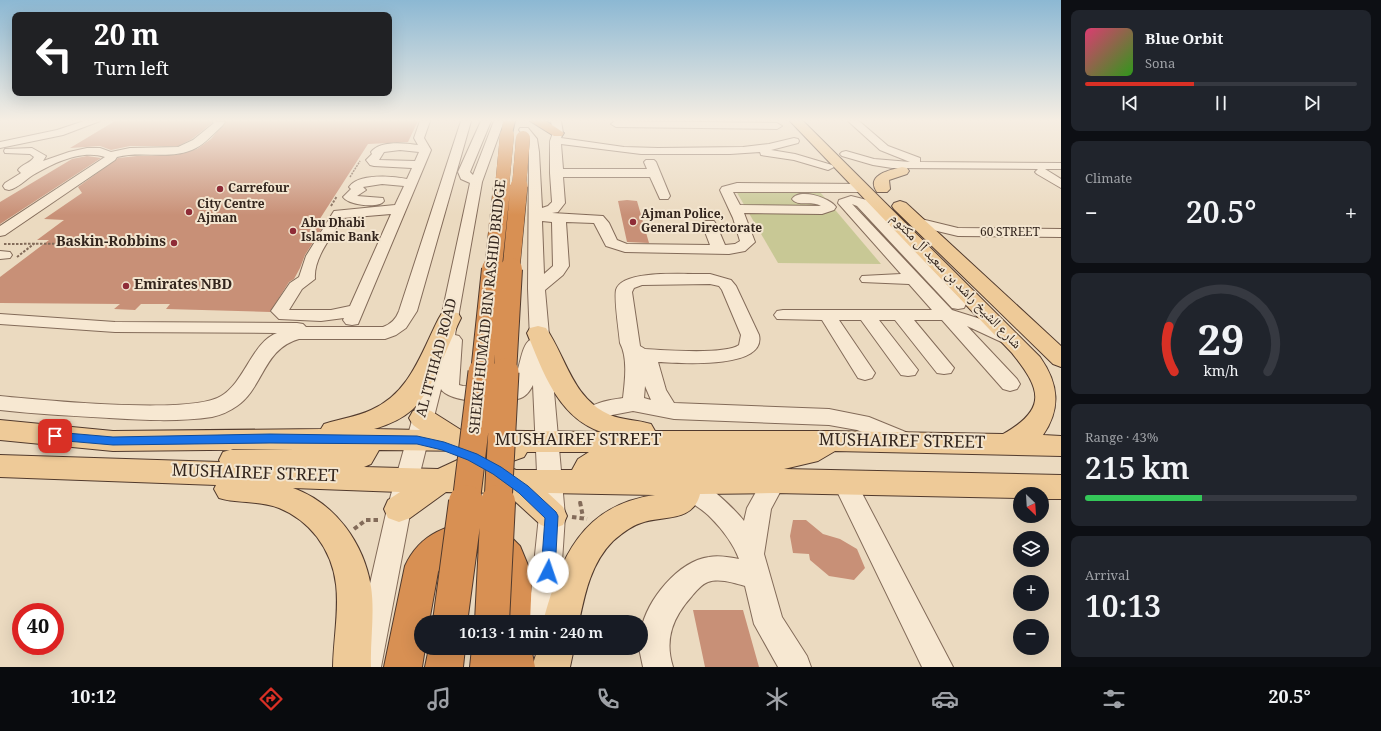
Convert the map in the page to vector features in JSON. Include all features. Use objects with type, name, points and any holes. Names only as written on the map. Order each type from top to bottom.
[{"type":"highway","name":"SHEIKH HUMAID BIN RASHID BRIDGE","points":[[451,615],[514,152]]},
{"type":"highway","name":"SHEIKH HUMAID BIN RASHID BRIDGE","points":[[492,615],[517,152]]},
{"type":"highway","points":[[403,667],[422,566],[434,551],[452,540],[473,535],[483,535],[494,541],[508,556],[515,575],[512,615]]},
{"type":"highway","points":[[444,667],[446,655]]},
{"type":"highway","points":[[489,667],[490,655]]},
{"type":"highway","points":[[514,655],[516,667]]},
{"type":"main road","name":"شارع الشيخ راشد بن سعيد آل مكتوم","points":[[819,152],[837,161],[869,182],[917,222],[1061,359]]},
{"type":"main road","name":"شارع الشيخ راشد بن سعيد آل مكتوم","points":[[831,152],[837,161]]},
{"type":"main road","points":[[834,152],[869,182],[882,179],[886,176],[902,171]]},
{"type":"main road","name":"شارع الشيخ راشد بن سعيد آل مكتوم","points":[[869,182],[954,306],[1020,348],[1045,378],[1052,394],[1053,408],[1048,421],[1036,432],[1006,444]]},
{"type":"main road","points":[[270,438],[334,431],[374,420],[390,412],[405,401],[413,389],[450,318]]},
{"type":"main road","points":[[538,333],[567,395],[579,408],[591,416],[610,425],[640,431],[783,434],[828,441]]},
{"type":"main road","points":[[0,430],[113,441],[270,438],[356,439],[420,429],[444,446],[481,452],[551,481]]},
{"type":"main road","name":"MUSHAIREF STREET","points":[[481,452],[547,433],[1061,446]]},
{"type":"main road","points":[[78,470],[101,462],[356,459],[361,456],[366,448],[356,439]]},
{"type":"main road","points":[[584,491],[585,470],[591,463],[596,461],[783,460],[804,456],[819,450],[828,441]]},
{"type":"main road","points":[[399,509],[481,452]]},
{"type":"main road","points":[[406,480],[481,452]]},
{"type":"main road","points":[[481,452],[552,516]]},
{"type":"main road","name":"MUSHAIREF STREET","points":[[0,466],[78,470],[406,480],[551,481],[584,491],[684,483],[774,481],[1061,487]]},
{"type":"main road","points":[[78,470],[96,482],[110,485],[254,490],[278,495],[303,505],[317,517],[337,540],[346,560],[354,587],[352,667]]},
{"type":"main road","points":[[563,615],[569,588],[577,565],[589,545],[605,529],[632,513],[682,501],[685,498],[684,483]]},
{"type":"main road","points":[[551,667],[554,655]]},
{"type":"street","points":[[2,186],[37,162],[40,156],[34,152]]},
{"type":"street","points":[[51,161],[62,152]]},
{"type":"street","points":[[2,186],[51,161],[88,152]]},
{"type":"street","points":[[101,152],[108,158],[132,162]]},
{"type":"street","points":[[0,232],[108,158],[125,152]]},
{"type":"street","points":[[376,152],[376,159],[366,168],[374,170],[419,168]]},
{"type":"street","points":[[0,319],[115,327],[325,328],[338,326],[354,314],[425,152]]},
{"type":"street","points":[[0,403],[158,413],[213,409],[228,402],[239,394],[268,349],[281,338],[298,333],[385,333],[394,330],[404,320],[456,152]]},
{"type":"street","points":[[473,152],[464,172],[465,176],[476,182]]},
{"type":"street","name":"AL ITTIHAD ROAD","points":[[366,667],[399,509],[450,318],[476,182],[499,152]]},
{"type":"street","points":[[533,152],[538,333],[551,481],[552,516],[544,615]]},
{"type":"street","points":[[536,215],[553,209],[558,203],[556,152]]},
{"type":"street","points":[[646,152],[664,196]]},
{"type":"street","points":[[748,152],[882,164],[1061,166]]},
{"type":"street","points":[[894,152],[926,165]]},
{"type":"street","points":[[979,171],[974,168],[1013,165]]},
{"type":"street","points":[[536,215],[598,219],[602,223],[612,243],[625,248],[719,250],[740,248],[748,242],[726,190],[737,187],[869,182],[902,171],[1061,172]]},
{"type":"street","points":[[1041,172],[1061,184]]},
{"type":"street","points":[[556,173],[655,173]]},
{"type":"street","points":[[402,206],[358,201],[350,197],[353,193],[360,190],[355,187],[359,183],[367,181],[405,182],[412,184]]},
{"type":"street","points":[[815,199],[826,202],[830,207],[822,210],[733,204],[815,199]]},
{"type":"street","points":[[1010,384],[954,306],[862,203],[846,201],[844,203],[914,279],[954,306],[1020,348]]},
{"type":"street","points":[[354,314],[281,314],[280,312],[296,286],[307,279],[306,273],[311,260],[339,214],[402,206]]},
{"type":"street","points":[[536,289],[557,272],[561,266],[559,217]]},
{"type":"street","name":"60 STREET","points":[[917,222],[958,232],[1061,233]]},
{"type":"street","points":[[709,224],[719,250]]},
{"type":"street","name":"60 STREET","points":[[938,242],[942,237],[958,232]]},
{"type":"street","points":[[640,353],[732,354],[744,351],[748,348],[751,339],[750,335],[728,286],[720,281],[710,279],[642,280],[630,283],[625,288],[624,292],[629,343],[640,353],[656,390],[667,410]]},
{"type":"street","points":[[868,279],[914,279]]},
{"type":"street","points":[[783,315],[900,315],[954,306]]},
{"type":"street","points":[[354,314],[356,329],[363,333]]},
{"type":"street","points":[[827,315],[864,373]]},
{"type":"street","points":[[866,315],[908,370]]},
{"type":"street","points":[[900,315],[944,368]]},
{"type":"street","points":[[450,318],[454,325],[449,386],[451,389],[460,393],[508,394],[521,389],[524,384],[538,333]]},
{"type":"street","points":[[254,328],[267,338],[268,349]]},
{"type":"street","points":[[633,404],[640,353]]},
{"type":"street","points":[[0,396],[77,403],[95,408]]},
{"type":"street","points":[[591,416],[608,408],[633,404],[667,410],[840,418],[861,423],[909,442]]},
{"type":"street","points":[[754,565],[758,508],[774,481]]},
{"type":"street","points":[[684,483],[712,502],[724,514],[754,565],[769,624],[796,667]]},
{"type":"street","points":[[845,483],[938,667]]},
{"type":"street","points":[[658,667],[653,648],[660,615],[689,579],[698,573],[709,569],[723,570],[754,565]]},
{"type":"street","points":[[537,667],[539,655]]},
{"type":"path","points":[[2,251],[154,244]]},
{"type":"path","points":[[583,518],[584,491]]},
{"type":"green space","points":[[736,191],[820,192],[881,264],[778,263]]},
{"type":"building","name":"City Centre Ajman","points":[[187,152],[363,152],[314,228],[322,228],[305,255],[294,279],[289,282],[270,312],[166,309],[170,304],[141,304],[135,310],[114,309],[120,304],[0,303],[0,277],[49,240],[37,240],[64,220],[44,219],[82,193],[78,187],[118,158],[177,155]]},
{"type":"building","points":[[87,156],[101,158],[0,224],[0,202],[72,159]]},
{"type":"building","name":"Ajman Police, General Directorate","points":[[618,201],[637,201],[649,243],[627,242]]},
{"type":"building","points":[[793,520],[806,520],[823,534],[840,539],[857,549],[865,568],[854,580],[829,576],[810,560],[809,554],[793,553],[790,536]]},
{"type":"building","points":[[693,610],[743,610],[759,667],[705,667]]},
{"type":"place","name":"Carrefour","points":[[220,189]]},
{"type":"place","name":"City Centre Ajman","points":[[189,212]]},
{"type":"place","name":"Ajman Police, General Directorate","points":[[633,222]]},
{"type":"place","name":"Abu Dhabi Islamic Bank","points":[[293,231]]},
{"type":"place","name":"Baskin-Robbins","points":[[174,243]]},
{"type":"place","name":"Emirates NBD","points":[[126,286]]},
{"type":"route","points":[[55,436],[113,441],[270,438],[388,439],[417,440],[444,446],[481,461],[497,471],[523,489],[552,516],[548,572]]}]
